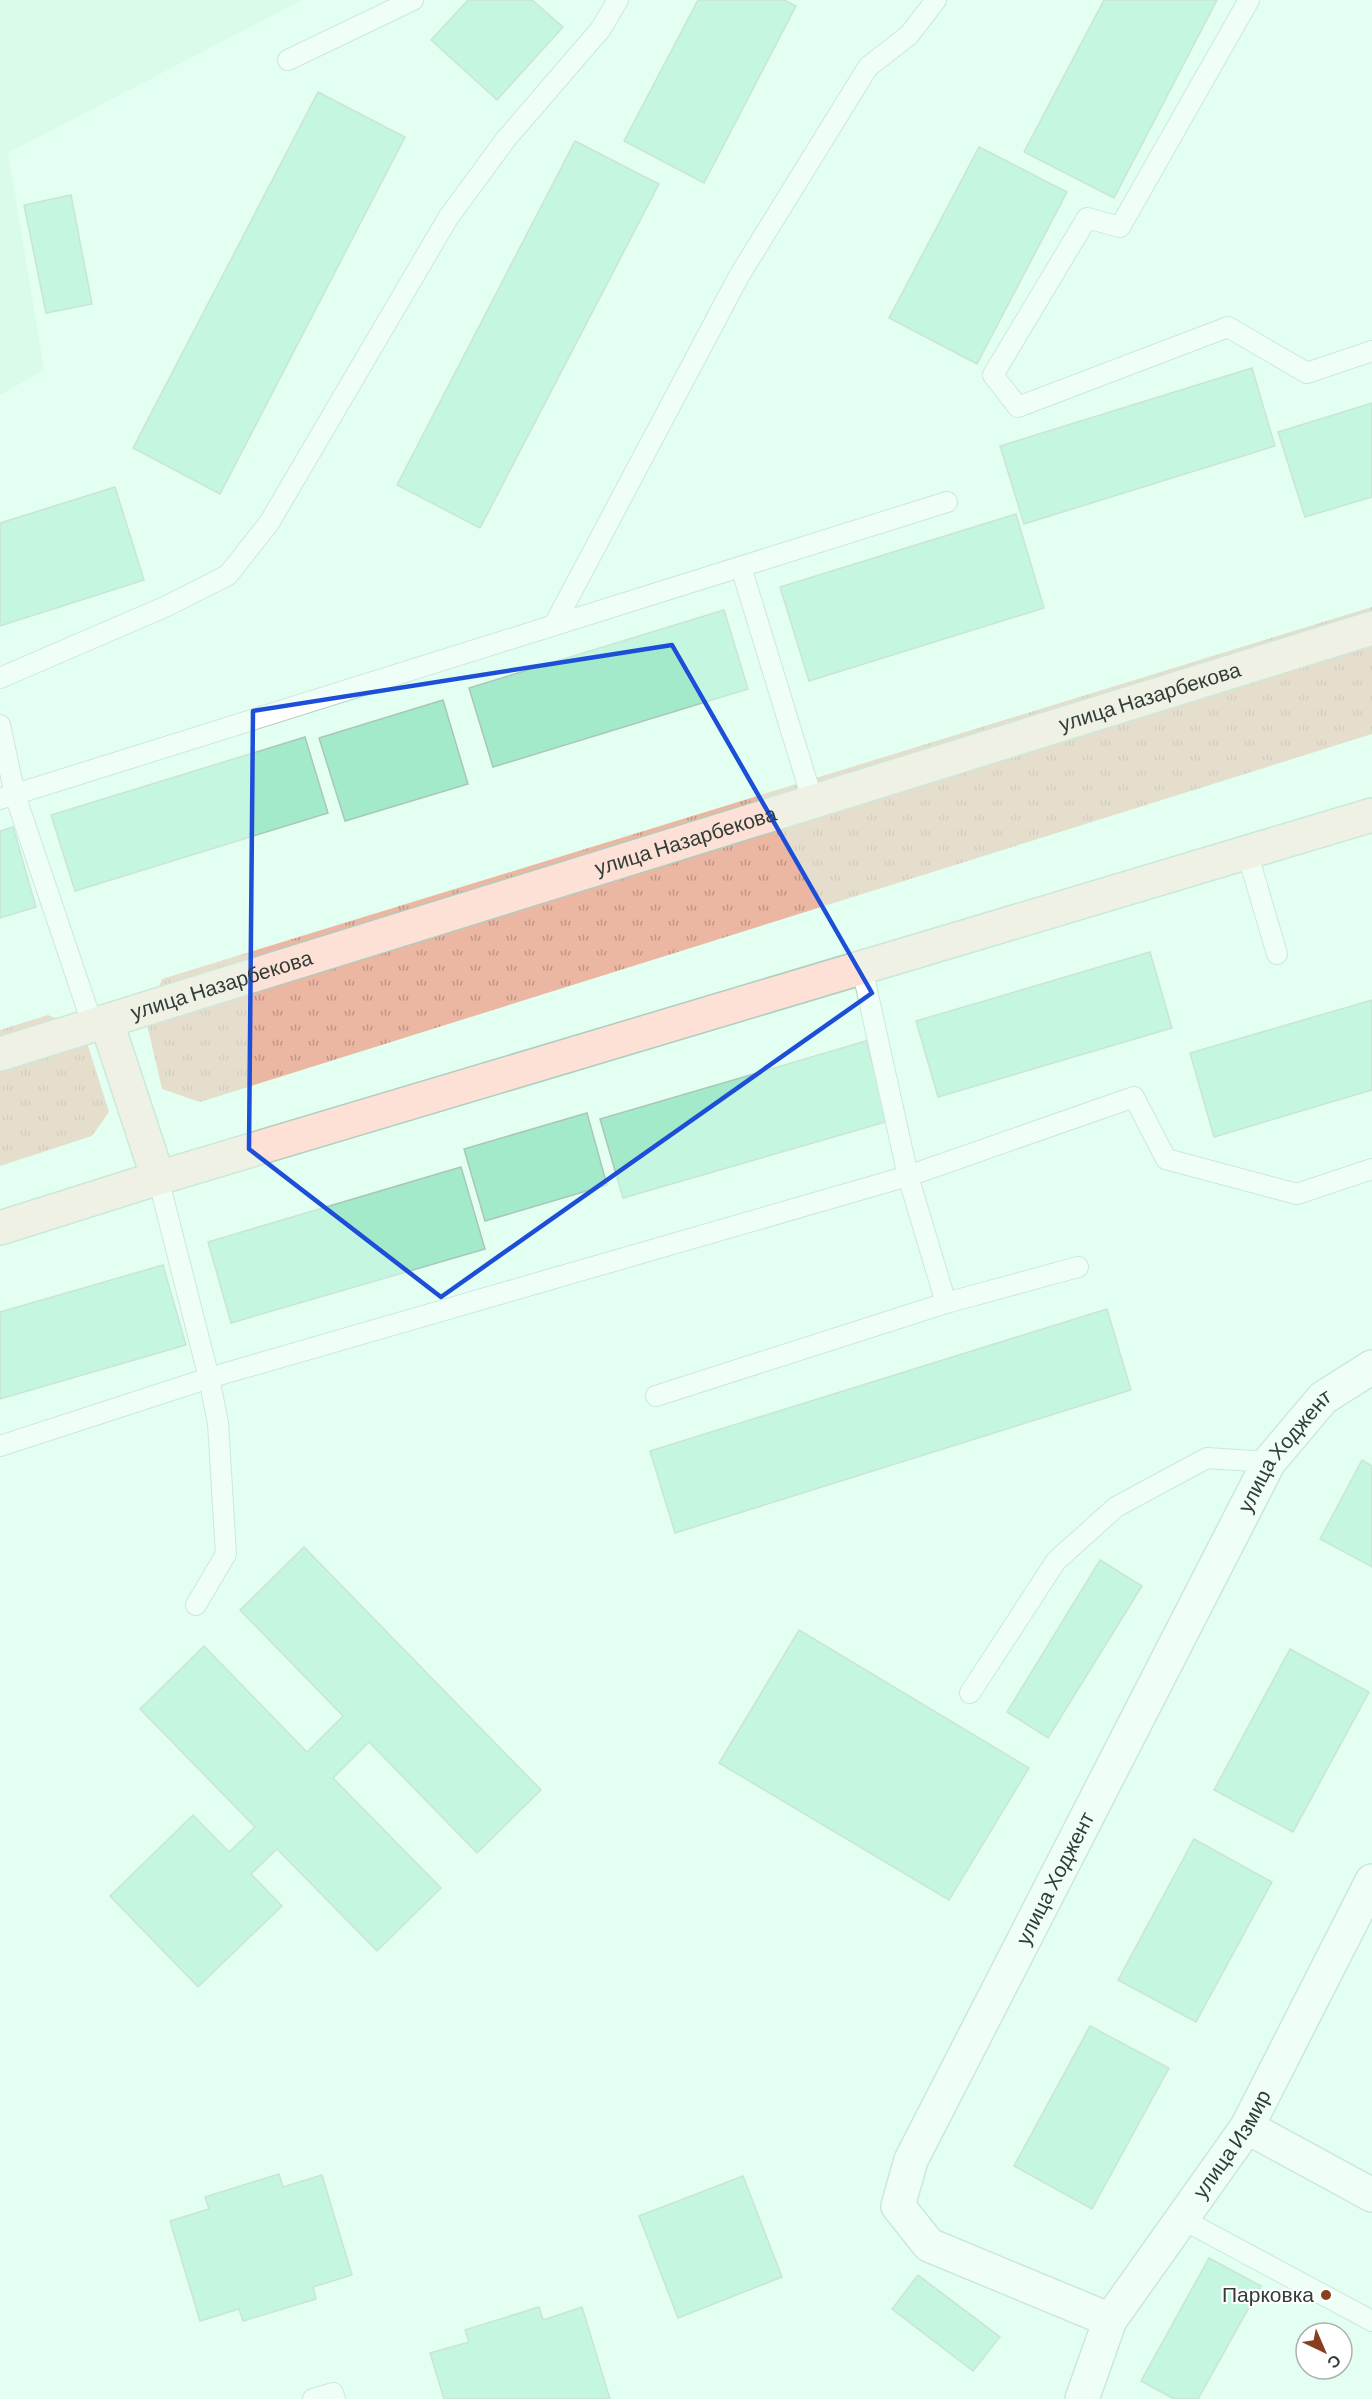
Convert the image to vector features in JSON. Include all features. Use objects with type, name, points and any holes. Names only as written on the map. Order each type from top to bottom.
[{"type":"street","name":"улица Назарбекова","points":[[0,1054],[1372,628]]},
{"type":"street","points":[[0,1228],[158,1178],[1372,815]]},
{"type":"street","points":[[100,1024],[158,1178]]},
{"type":"street","name":"улица Ходжент","points":[[1110,2320],[929,2245],[898,2206],[911,2160],[1269,1462],[1323,1398],[1372,1367]]},
{"type":"street","name":"улица Измир","points":[[1082,2399],[1110,2320],[1247,2127],[1364,1918],[1372,1881]]},
{"type":"street","points":[[1247,2127],[1372,2195]]},
{"type":"lane","points":[[288,60],[413,0]]},
{"type":"lane","points":[[0,678],[167,606],[228,575],[269,523],[448,219],[506,139],[600,30],[618,0]]},
{"type":"lane","points":[[554,625],[739,276],[762,237],[786,202],[867,67],[909,35],[936,0]]},
{"type":"lane","points":[[1249,0],[1120,227],[1087,218],[993,375],[1018,407],[1228,327],[1307,373],[1372,351]]},
{"type":"lane","points":[[8,797],[947,502]]},
{"type":"lane","points":[[741,567],[813,802]]},
{"type":"lane","points":[[0,725],[8,797],[100,1024]]},
{"type":"lane","points":[[1247,852],[1277,954]]},
{"type":"lane","points":[[862,968],[908,1176],[945,1303]]},
{"type":"lane","points":[[0,1446],[209,1378],[908,1176],[1134,1097],[1166,1159],[1298,1194],[1372,1169]]},
{"type":"lane","points":[[158,1178],[209,1378],[218,1423],[226,1554],[196,1605]]},
{"type":"lane","points":[[656,1396],[945,1303],[1078,1268]]},
{"type":"lane","points":[[970,1694],[1056,1561],[1116,1506],[1207,1458],[1269,1462]]},
{"type":"lane","points":[[1182,2219],[1372,2321]]},
{"type":"lane","points":[[312,2399],[333,2393],[335,2399]]},
{"type":"highlighted area","points":[[672,645],[872,993],[441,1297],[249,1149],[253,711]]},
{"type":"shaded area","points":[[0,0],[302,0],[8,153],[44,370],[0,395]]},
{"type":"green space","points":[[1372,607],[1372,734],[200,1102],[162,1089],[146,1020],[162,979]]},
{"type":"green space","points":[[48,1015],[83,1030],[109,1112],[92,1136],[0,1166],[0,1030]]},
{"type":"building","points":[[468,0],[532,0],[563,27],[497,100],[431,40]]},
{"type":"building","points":[[698,0],[784,0],[796,6],[704,183],[624,141]]},
{"type":"building","points":[[1104,0],[1217,0],[1114,198],[1024,152]]},
{"type":"building","points":[[318,92],[405,137],[220,494],[133,448]]},
{"type":"building","points":[[575,141],[659,184],[480,528],[397,485]]},
{"type":"building","points":[[979,147],[1067,192],[977,364],[889,318]]},
{"type":"building","points":[[71,195],[92,304],[46,313],[24,205]]},
{"type":"building","points":[[1252,368],[1275,446],[1024,524],[1000,446]]},
{"type":"building","points":[[1372,403],[1372,497],[1305,517],[1278,432]]},
{"type":"building","points":[[115,487],[144,580],[0,626],[0,523]]},
{"type":"building","points":[[1016,514],[1044,608],[809,681],[780,587]]},
{"type":"building","points":[[724,610],[748,689],[493,767],[469,688]]},
{"type":"building","points":[[443,700],[468,784],[345,821],[319,738]]},
{"type":"building","points":[[305,737],[328,813],[75,891],[51,815]]},
{"type":"building","points":[[13,827],[36,907],[0,918],[0,831]]},
{"type":"building","points":[[1150,952],[1172,1028],[938,1097],[916,1021]]},
{"type":"building","points":[[1372,1000],[1372,1090],[1214,1137],[1190,1053]]},
{"type":"building","points":[[866,1041],[889,1121],[623,1198],[600,1119]]},
{"type":"building","points":[[587,1113],[607,1185],[485,1221],[464,1149]]},
{"type":"building","points":[[461,1167],[485,1249],[231,1323],[208,1242]]},
{"type":"building","points":[[163,1265],[186,1345],[0,1399],[0,1312]]},
{"type":"building","points":[[1107,1309],[1131,1390],[675,1533],[650,1451]]},
{"type":"building","points":[[1362,1460],[1372,1466],[1372,1567],[1320,1539]]},
{"type":"building","points":[[304,1547],[541,1790],[477,1853],[369,1742],[333,1778],[441,1888],[377,1951],[277,1849],[251,1874],[282,1906],[198,1987],[110,1896],[193,1815],[229,1852],[255,1827],[140,1709],[204,1646],[307,1752],[343,1716],[240,1610]]},
{"type":"building","points":[[1100,1560],[1142,1586],[1048,1738],[1007,1712]]},
{"type":"building","points":[[799,1630],[1029,1768],[949,1900],[719,1763]]},
{"type":"building","points":[[1290,1649],[1369,1692],[1293,1832],[1214,1790]]},
{"type":"building","points":[[1194,1839],[1272,1882],[1196,2022],[1118,1980]]},
{"type":"building","points":[[1090,2026],[1169,2068],[1092,2209],[1014,2166]]},
{"type":"building","points":[[279,2174],[283,2187],[322,2175],[352,2275],[313,2287],[316,2299],[243,2321],[239,2309],[200,2321],[170,2221],[209,2209],[205,2197]]},
{"type":"building","points":[[743,2176],[782,2277],[678,2318],[639,2216]]},
{"type":"building","points":[[1209,2258],[1261,2286],[1198,2399],[1174,2399],[1141,2381]]},
{"type":"building","points":[[918,2275],[1000,2337],[973,2371],[892,2309]]},
{"type":"building","points":[[539,2307],[543,2320],[582,2307],[610,2399],[444,2399],[430,2353],[469,2342],[465,2330]]},
{"type":"place","name":"Парковка","points":[[1326,2295]]}]
